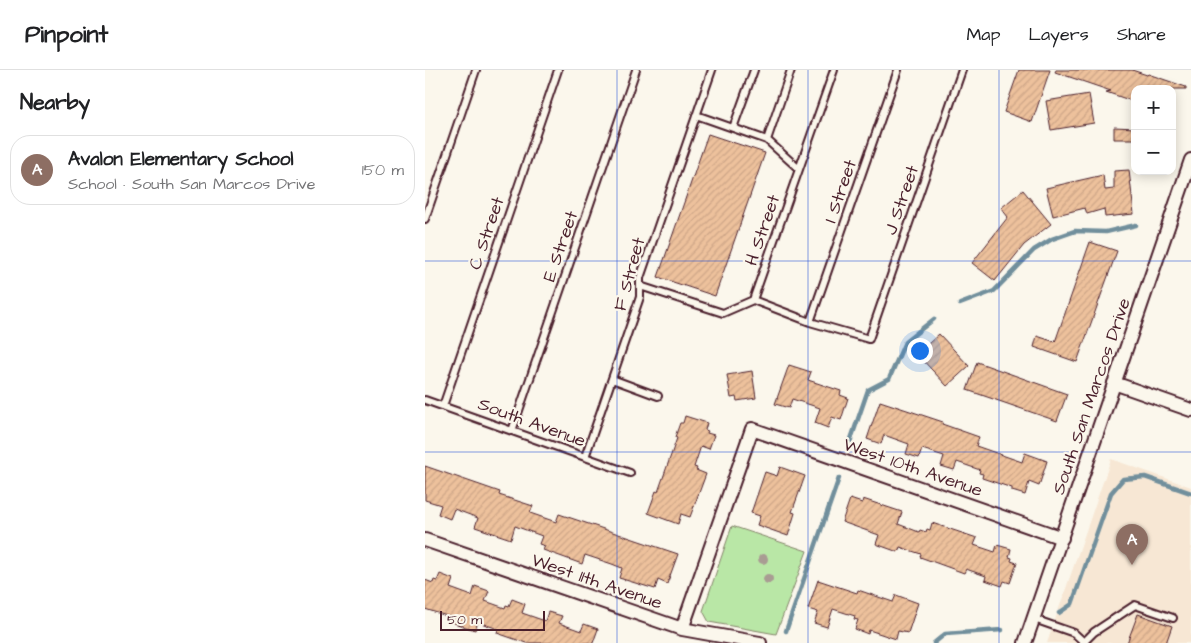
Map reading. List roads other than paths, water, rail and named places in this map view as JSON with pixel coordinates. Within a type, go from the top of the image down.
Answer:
[{"type":"street","name":"South San Marcos Drive","points":[[1025,643],[1191,160]]},
{"type":"street","points":[[1114,383],[1191,410]]},
{"type":"street","name":"West 10th Avenue","points":[[682,629],[752,429],[1062,538]]},
{"type":"street","name":"West 11th Avenue","points":[[425,540],[682,629],[760,643]]},
{"type":"lane","points":[[425,219],[476,70]]},
{"type":"lane","name":"C Street","points":[[443,406],[558,70]]},
{"type":"lane","name":"E Street","points":[[512,431],[636,70]]},
{"type":"lane","name":"F Street","points":[[585,457],[640,297],[640,278],[711,70]]},
{"type":"lane","points":[[733,128],[754,70]]},
{"type":"lane","points":[[767,140],[791,70]]},
{"type":"lane","name":"H Street","points":[[753,300],[834,70]]},
{"type":"lane","name":"I Street","points":[[810,322],[897,70]]},
{"type":"lane","name":"J Street","points":[[810,322],[869,340],[963,70]]},
{"type":"lane","points":[[697,115],[767,140],[799,169]]},
{"type":"lane","points":[[640,286],[723,313],[753,300],[810,322]]},
{"type":"lane","points":[[612,379],[659,396]]},
{"type":"lane","name":"South Avenue","points":[[425,400],[630,473]]},
{"type":"lane","points":[[1034,619],[1074,633],[1085,642],[1094,632],[1135,605],[1173,618]]},
{"type":"waterway","points":[[960,304],[994,291],[1034,250],[1052,239],[1075,231],[1106,232],[1136,225]]},
{"type":"waterway","points":[[849,445],[868,390],[889,379],[905,342],[934,319]]},
{"type":"waterway","points":[[1059,613],[1072,604],[1111,493],[1123,479],[1145,477],[1191,493]]},
{"type":"waterway","points":[[786,631],[839,478]]},
{"type":"waterway","points":[[934,643],[945,634],[1002,630]]},
{"type":"place","name":"Avalon Elementary School","points":[[1132,565]]}]
